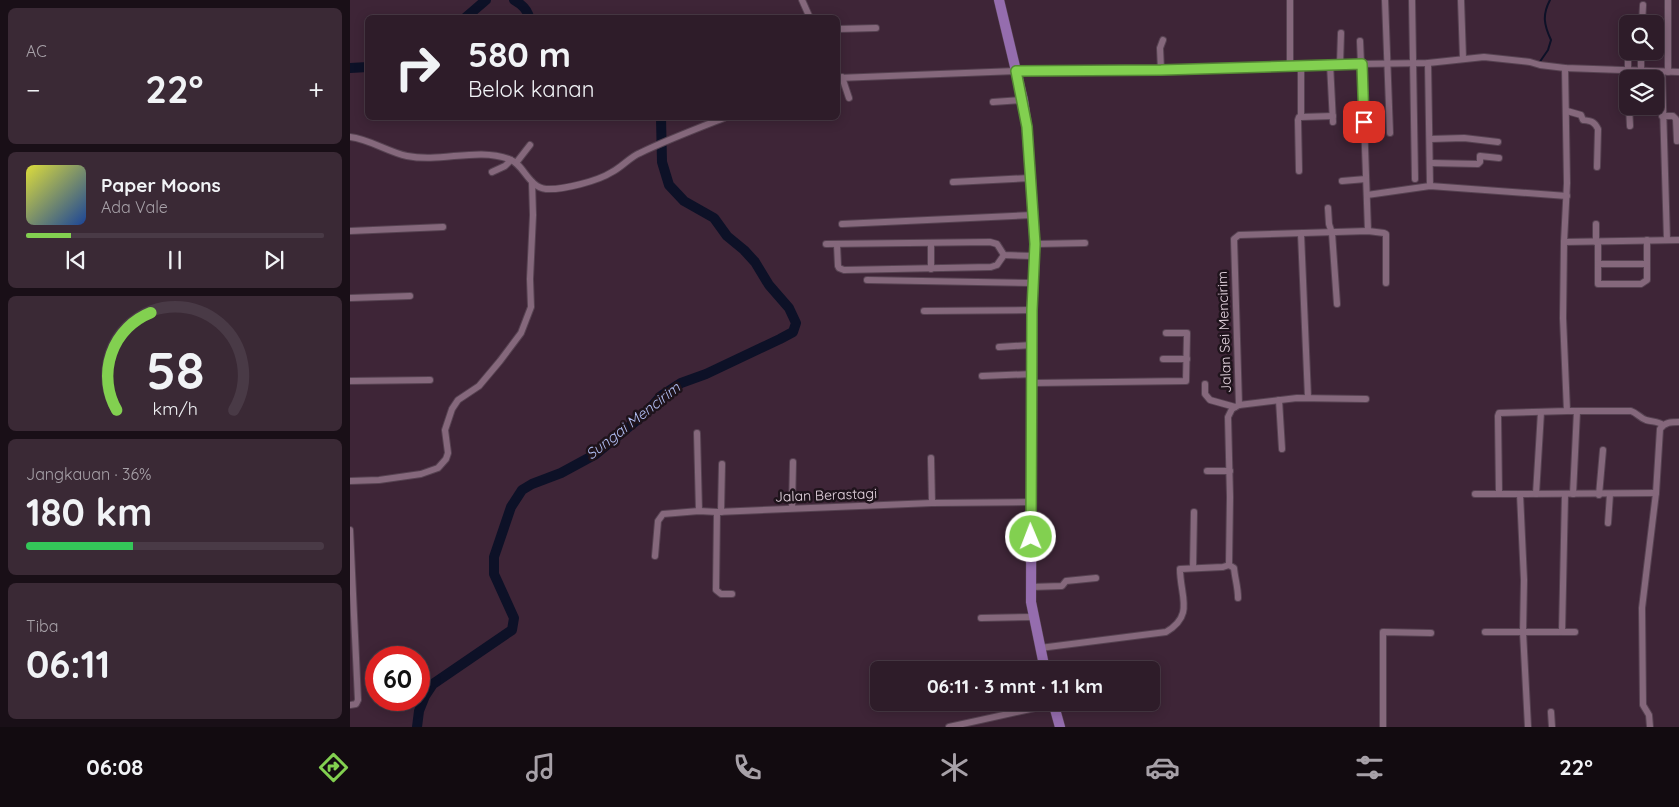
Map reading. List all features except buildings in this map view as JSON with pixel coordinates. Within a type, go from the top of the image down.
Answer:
[{"type":"main road","points":[[999,0],[1023,100],[1027,127],[1035,244],[1032,310],[1031,587],[1034,617],[1043,661]]},
{"type":"main road","points":[[1055,711],[1060,727]]},
{"type":"street","points":[[802,0],[809,15]]},
{"type":"street","points":[[1290,0],[1290,65]]},
{"type":"street","points":[[1385,0],[1390,133]]},
{"type":"street","points":[[1412,0],[1415,179]]},
{"type":"street","points":[[1461,0],[1463,58]]},
{"type":"street","points":[[1667,240],[1662,116],[1668,0]]},
{"type":"street","points":[[1642,15],[1643,5]]},
{"type":"street","points":[[840,29],[876,28]]},
{"type":"street","points":[[1340,64],[1341,33]]},
{"type":"street","points":[[1161,70],[1160,48],[1163,40]]},
{"type":"street","points":[[1360,41],[1368,232],[1384,232],[1386,234],[1386,283]]},
{"type":"street","points":[[849,98],[840,78],[1016,71],[1161,70],[1290,65],[1428,63],[1463,58],[1498,58],[1619,74]]},
{"type":"street","points":[[1428,63],[1430,186]]},
{"type":"street","points":[[1301,117],[1333,119],[1330,64]]},
{"type":"street","points":[[1299,171],[1298,120],[1301,117],[1301,65]]},
{"type":"street","points":[[1565,68],[1567,196],[1563,318],[1566,354],[1566,411]]},
{"type":"street","points":[[1665,72],[1679,72]]},
{"type":"street","points":[[993,102],[1023,100]]},
{"type":"street","points":[[1567,112],[1581,115],[1583,120],[1595,123],[1598,129],[1597,167]]},
{"type":"street","points":[[1629,115],[1630,126]]},
{"type":"street","points":[[1662,116],[1673,116],[1676,119],[1677,141]]},
{"type":"street","points":[[350,137],[407,156],[435,158],[490,154],[513,161],[532,182],[548,189],[590,182],[611,173],[638,153],[719,120]]},
{"type":"street","points":[[1430,139],[1464,138],[1498,142]]},
{"type":"street","points":[[492,172],[513,161],[530,145]]},
{"type":"street","points":[[1431,163],[1478,164],[1481,153],[1499,158]]},
{"type":"street","points":[[953,182],[1030,178]]},
{"type":"street","points":[[1342,181],[1366,180]]},
{"type":"street","points":[[350,481],[380,480],[421,474],[438,468],[446,460],[448,452],[445,430],[452,409],[458,400],[479,386],[500,361],[521,333],[530,307],[534,215],[532,182]]},
{"type":"street","points":[[1367,195],[1430,186],[1567,196]]},
{"type":"street","points":[[1328,208],[1328,218],[1332,233],[1336,304]]},
{"type":"street","points":[[842,224],[1033,215]]},
{"type":"street","points":[[1596,224],[1598,284],[1625,285],[1642,284],[1645,282],[1647,280],[1647,240]]},
{"type":"street","points":[[350,231],[443,227]]},
{"type":"street","name":"Jalan Sei Mencirim","points":[[1229,565],[1230,471],[1228,416],[1237,406],[1234,239],[1239,235],[1368,232]]},
{"type":"street","points":[[1301,234],[1308,397]]},
{"type":"street","points":[[1564,242],[1679,240]]},
{"type":"street","points":[[826,244],[990,242],[997,244],[1004,255]]},
{"type":"street","points":[[1035,244],[1085,243]]},
{"type":"street","points":[[931,244],[931,269]]},
{"type":"street","points":[[837,245],[838,266],[840,270],[991,267],[997,264],[1004,255]]},
{"type":"street","points":[[1004,255],[1034,256]]},
{"type":"street","points":[[1598,264],[1647,264]]},
{"type":"street","points":[[867,280],[1033,283]]},
{"type":"street","points":[[350,298],[410,296]]},
{"type":"street","points":[[924,311],[1032,310]]},
{"type":"street","points":[[982,376],[1186,381],[1187,332],[1166,333]]},
{"type":"street","points":[[999,347],[1032,345]]},
{"type":"street","points":[[1163,358],[1186,358]]},
{"type":"street","points":[[350,382],[430,380]]},
{"type":"street","points":[[1205,384],[1205,394],[1210,400],[1237,406],[1308,397],[1366,399]]},
{"type":"street","points":[[1279,400],[1282,450]]},
{"type":"street","points":[[1573,494],[1577,410]]},
{"type":"street","points":[[1499,494],[1499,413],[1577,410],[1631,411],[1636,412],[1644,419],[1663,425]]},
{"type":"street","points":[[1536,494],[1541,412]]},
{"type":"street","points":[[1650,727],[1649,715],[1644,705],[1642,608],[1656,493],[1659,434],[1663,425],[1669,422],[1679,422]]},
{"type":"street","points":[[697,433],[699,511]]},
{"type":"street","points":[[1599,495],[1603,450]]},
{"type":"street","points":[[931,458],[932,503]]},
{"type":"street","points":[[792,508],[793,462]]},
{"type":"street","points":[[722,464],[716,590],[721,594],[732,594]]},
{"type":"street","points":[[1207,471],[1230,471]]},
{"type":"street","points":[[1475,494],[1599,495],[1656,493]]},
{"type":"street","points":[[1520,494],[1524,580],[1523,632],[1528,727]]},
{"type":"street","points":[[1562,632],[1565,494]]},
{"type":"street","points":[[1608,523],[1610,494]]},
{"type":"street","name":"Jalan Berastagi","points":[[655,556],[658,521],[664,514],[699,511],[719,512],[932,503],[1031,502]]},
{"type":"street","points":[[1193,568],[1194,512]]},
{"type":"street","points":[[350,530],[358,700],[356,704],[350,705]]},
{"type":"street","points":[[1040,648],[1156,634],[1166,632],[1177,626],[1183,613],[1183,590],[1180,581],[1180,569],[1223,567],[1229,565],[1234,568],[1238,598]]},
{"type":"street","points":[[1031,587],[1062,586],[1066,581],[1096,578]]},
{"type":"street","points":[[981,618],[1034,617]]},
{"type":"street","points":[[1383,727],[1383,632],[1431,633]]},
{"type":"street","points":[[1485,632],[1575,632]]},
{"type":"street","points":[[949,727],[971,724],[1022,711]]},
{"type":"street","points":[[1551,712],[1552,727]]},
{"type":"waterway","name":"Sungai Mencirim","points":[[468,15],[486,0]]},
{"type":"waterway","name":"Sungai Mencirim","points":[[514,0],[526,9],[528,15]]},
{"type":"waterway","points":[[1539,63],[1548,50],[1551,40],[1545,20],[1550,0]]},
{"type":"waterway","name":"Sungai Mencirim","points":[[350,68],[365,67]]},
{"type":"waterway","name":"Sungai Mencirim","points":[[417,727],[419,711],[425,696],[433,684],[512,630],[514,618],[494,574],[494,557],[511,507],[522,490],[532,484],[561,473],[596,454],[647,412],[661,396],[681,383],[706,374],[793,332],[796,323],[789,308],[769,285],[755,262],[727,236],[714,218],[684,201],[669,185],[662,162],[661,120]]},
{"type":"route","points":[[1031,537],[1032,310],[1035,244],[1027,127],[1016,71],[1161,70],[1362,64],[1364,122]]}]
